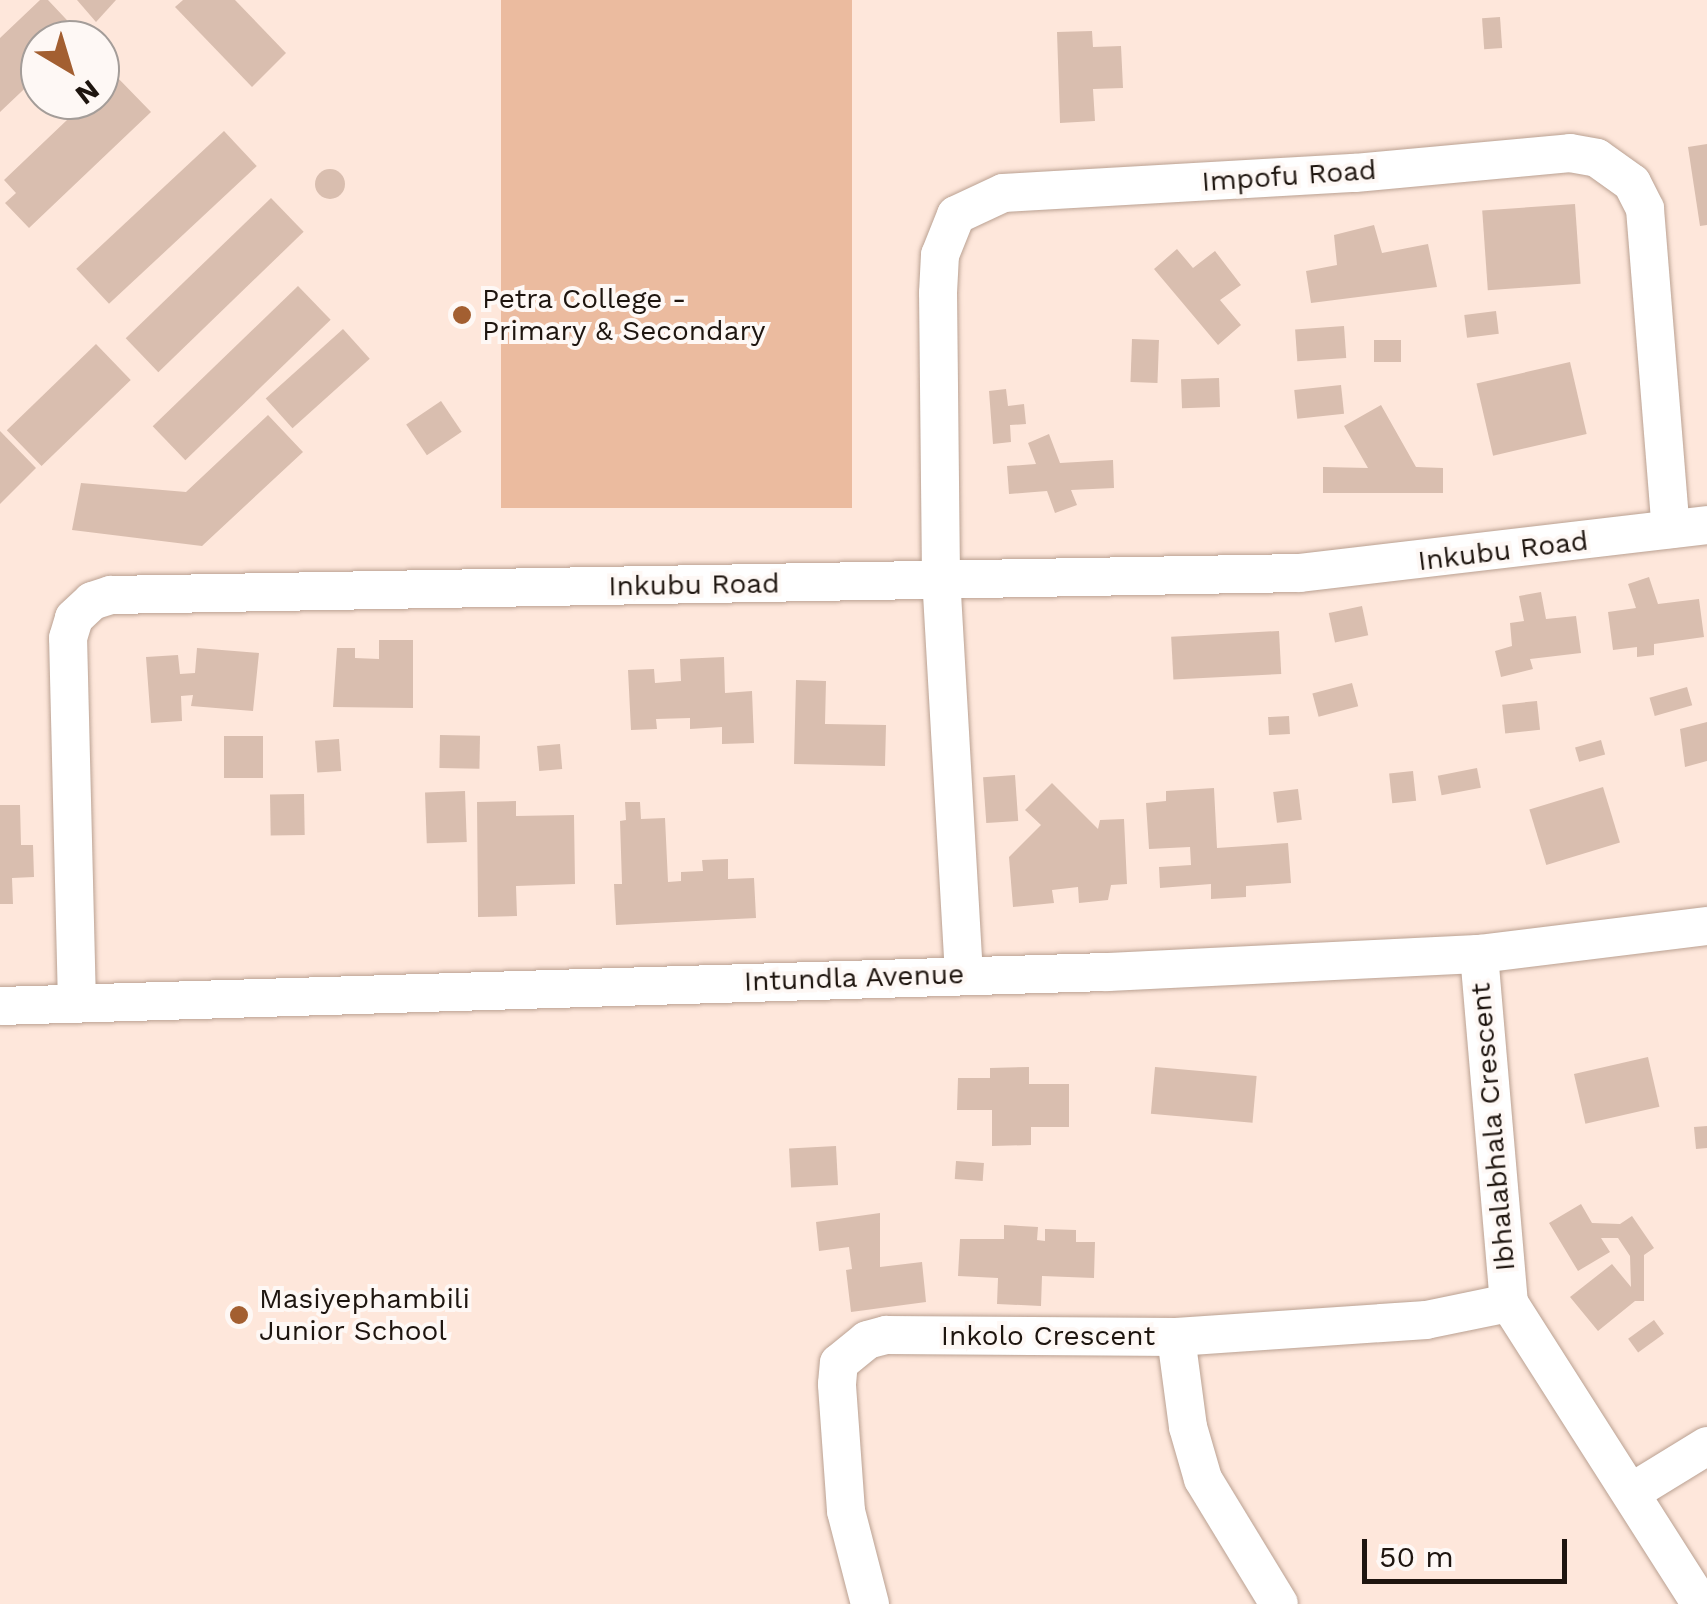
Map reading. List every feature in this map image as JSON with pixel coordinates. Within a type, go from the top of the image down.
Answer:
[{"type":"street","name":"Impofu Road","points":[[942,577],[938,293],[940,255],[956,215],[1003,194],[1355,173],[1570,153],[1597,158],[1617,168],[1632,183],[1645,209],[1689,527]]},
{"type":"street","name":"Inkubu Road","points":[[77,1004],[68,638],[74,618],[92,601],[111,594],[1300,573],[1689,527]]},
{"type":"street","points":[[942,577],[964,975]]},
{"type":"street","name":"Intundla Avenue","points":[[0,1006],[1478,954],[1707,926]]},
{"type":"street","name":"Ibhalabhala Crescent","points":[[1478,954],[1508,1303],[1701,1604]]},
{"type":"street","name":"Inkolo Crescent","points":[[870,1604],[862,1586],[846,1511],[837,1384],[840,1362],[851,1349],[886,1335],[1176,1337],[1426,1320],[1508,1303]]},
{"type":"street","points":[[1176,1337],[1188,1426],[1203,1480],[1279,1604]]},
{"type":"street","points":[[1632,1492],[1707,1446]]},
{"type":"shaded area","points":[[501,0],[852,0],[852,508],[501,508]]},
{"type":"building","points":[[40,0],[48,0],[67,20],[20,20],[20,93],[0,112],[0,38]]},
{"type":"building","points":[[77,0],[116,0],[98,20]]},
{"type":"building","points":[[183,0],[235,0],[286,53],[252,87],[175,7]]},
{"type":"building","points":[[1500,17],[1502,48],[1484,49],[1482,18]]},
{"type":"building","points":[[1092,31],[1093,47],[1121,46],[1123,88],[1093,89],[1095,121],[1060,123],[1057,32]]},
{"type":"building","points":[[120,80],[151,112],[29,228],[5,203],[16,193],[4,180],[67,120],[120,120]]},
{"type":"building","points":[[224,131],[257,166],[109,304],[76,269]]},
{"type":"building","points":[[1707,144],[1707,225],[1700,226],[1688,147]]},
{"type":"building","points":[[330,169],[341,173],[345,184],[341,195],[330,199],[319,195],[315,184],[319,173]]},
{"type":"building","points":[[271,198],[304,232],[158,372],[126,338]]},
{"type":"building","points":[[1575,204],[1581,284],[1488,290],[1482,210]]},
{"type":"building","points":[[1374,225],[1382,253],[1428,244],[1437,287],[1311,303],[1306,271],[1337,265],[1334,235]]},
{"type":"building","points":[[1177,249],[1193,268],[1215,251],[1241,285],[1220,300],[1241,325],[1218,345],[1154,269]]},
{"type":"building","points":[[298,286],[331,320],[185,460],[153,426]]},
{"type":"building","points":[[1496,311],[1499,334],[1467,338],[1464,315]]},
{"type":"building","points":[[1344,326],[1346,358],[1297,361],[1295,329]]},
{"type":"building","points":[[343,329],[370,359],[292,428],[266,399]]},
{"type":"building","points":[[1132,339],[1159,340],[1157,383],[1130,382]]},
{"type":"building","points":[[1374,340],[1401,340],[1401,362],[1374,362]]},
{"type":"building","points":[[96,344],[131,380],[42,466],[7,430]]},
{"type":"building","points":[[1570,362],[1587,434],[1493,456],[1476,384]]},
{"type":"building","points":[[1219,378],[1220,407],[1182,408],[1181,379]]},
{"type":"building","points":[[1341,385],[1344,414],[1297,419],[1294,390]]},
{"type":"building","points":[[1006,389],[1008,406],[1024,404],[1026,424],[1010,425],[1011,442],[993,444],[989,391]]},
{"type":"building","points":[[441,401],[462,432],[427,455],[406,424]]},
{"type":"building","points":[[1381,405],[1416,467],[1443,468],[1443,493],[1323,493],[1323,467],[1368,468],[1344,426]]},
{"type":"building","points":[[268,415],[303,452],[202,546],[72,530],[81,483],[186,492]]},
{"type":"building","points":[[0,431],[36,468],[0,504]]},
{"type":"building","points":[[1049,434],[1060,463],[1113,460],[1114,488],[1071,490],[1077,505],[1055,513],[1047,491],[1009,494],[1007,466],[1036,464],[1028,443]]},
{"type":"building","points":[[1649,577],[1658,604],[1699,599],[1704,637],[1654,644],[1654,655],[1637,657],[1637,647],[1613,650],[1608,612],[1636,608],[1628,584]]},
{"type":"building","points":[[1541,592],[1546,619],[1576,616],[1581,653],[1530,659],[1533,669],[1501,677],[1495,651],[1512,646],[1510,623],[1524,621],[1519,596]]},
{"type":"building","points":[[1362,606],[1368,635],[1335,642],[1329,613]]},
{"type":"building","points":[[1279,631],[1281,674],[1173,680],[1171,637]]},
{"type":"building","points":[[379,640],[413,640],[413,708],[333,707],[337,648],[355,648],[355,658],[379,659]]},
{"type":"building","points":[[197,648],[259,653],[253,711],[191,706],[193,695],[181,696],[182,721],[151,723],[146,657],[178,655],[180,674],[195,673]]},
{"type":"building","points":[[724,657],[725,693],[752,691],[754,743],[722,744],[722,727],[690,729],[690,718],[656,719],[657,729],[631,730],[628,670],[654,669],[655,683],[681,681],[680,659]]},
{"type":"building","points":[[796,680],[826,681],[825,724],[886,725],[885,766],[794,764]]},
{"type":"building","points":[[1352,683],[1358,706],[1319,717],[1312,694]]},
{"type":"building","points":[[1687,687],[1692,705],[1655,716],[1650,698]]},
{"type":"building","points":[[1537,701],[1540,730],[1505,733],[1502,705]]},
{"type":"building","points":[[1289,716],[1290,734],[1269,735],[1268,717]]},
{"type":"building","points":[[1707,722],[1707,761],[1685,767],[1680,729]]},
{"type":"building","points":[[440,735],[480,736],[479,769],[439,768]]},
{"type":"building","points":[[224,736],[263,736],[263,778],[224,778]]},
{"type":"building","points":[[339,739],[341,771],[317,773],[315,741]]},
{"type":"building","points":[[1601,740],[1605,754],[1579,762],[1575,747]]},
{"type":"building","points":[[560,744],[562,769],[539,771],[537,746]]},
{"type":"building","points":[[1477,768],[1481,788],[1442,795],[1438,776]]},
{"type":"building","points":[[1413,771],[1416,801],[1392,803],[1389,774]]},
{"type":"building","points":[[1015,775],[1018,821],[986,823],[983,777]]},
{"type":"building","points":[[1052,783],[1098,829],[1100,820],[1124,819],[1127,884],[1111,885],[1108,900],[1079,903],[1078,887],[1052,890],[1054,903],[1013,907],[1009,857],[1041,825],[1025,810]]},
{"type":"building","points":[[1603,787],[1620,842],[1546,865],[1529,810]]},
{"type":"building","points":[[1214,788],[1217,848],[1288,843],[1291,883],[1246,886],[1246,897],[1211,899],[1211,884],[1160,888],[1159,867],[1191,865],[1190,847],[1149,849],[1146,803],[1166,801],[1166,791]]},
{"type":"building","points":[[1298,789],[1302,820],[1277,823],[1273,792]]},
{"type":"building","points":[[465,791],[467,842],[427,843],[425,792]]},
{"type":"building","points":[[304,794],[305,835],[271,836],[270,795]]},
{"type":"building","points":[[516,801],[516,816],[574,815],[575,884],[516,886],[517,916],[478,917],[477,802]]},
{"type":"building","points":[[625,802],[640,802],[641,819],[665,818],[668,882],[681,881],[681,872],[703,871],[702,860],[728,859],[728,879],[754,878],[756,918],[616,925],[614,884],[622,884],[620,821],[626,820]]},
{"type":"building","points":[[0,805],[20,805],[21,845],[33,845],[34,877],[12,878],[13,904],[0,904]]},
{"type":"building","points":[[1648,1057],[1659,1107],[1585,1124],[1574,1074]]},
{"type":"building","points":[[1029,1067],[1029,1084],[1069,1084],[1069,1127],[1031,1127],[1031,1145],[992,1146],[992,1110],[957,1110],[958,1078],[990,1078],[990,1068]]},
{"type":"building","points":[[1155,1067],[1257,1076],[1253,1123],[1151,1114]]},
{"type":"building","points":[[1707,1126],[1707,1148],[1696,1149],[1694,1127]]},
{"type":"building","points":[[836,1146],[838,1185],[791,1187],[789,1148]]},
{"type":"building","points":[[956,1161],[984,1163],[983,1181],[955,1179]]},
{"type":"building","points":[[1581,1204],[1592,1223],[1620,1224],[1632,1216],[1654,1248],[1644,1255],[1644,1301],[1635,1301],[1598,1331],[1570,1297],[1612,1264],[1631,1287],[1630,1256],[1618,1238],[1601,1238],[1610,1252],[1578,1271],[1549,1223]]},
{"type":"building","points":[[880,1213],[880,1267],[922,1262],[926,1302],[851,1312],[846,1270],[852,1269],[849,1247],[819,1251],[816,1222]]},
{"type":"building","points":[[1004,1225],[1038,1227],[1037,1240],[1045,1241],[1045,1229],[1076,1230],[1076,1242],[1095,1242],[1094,1278],[1042,1276],[1041,1306],[997,1304],[998,1278],[958,1276],[960,1239],[1004,1239]]},
{"type":"building","points":[[1654,1320],[1664,1334],[1638,1353],[1628,1339]]},
{"type":"place","name":"Petra College - Primary & Secondary","points":[[462,315]]},
{"type":"place","name":"Masiyephambili Junior School","points":[[239,1315]]}]
